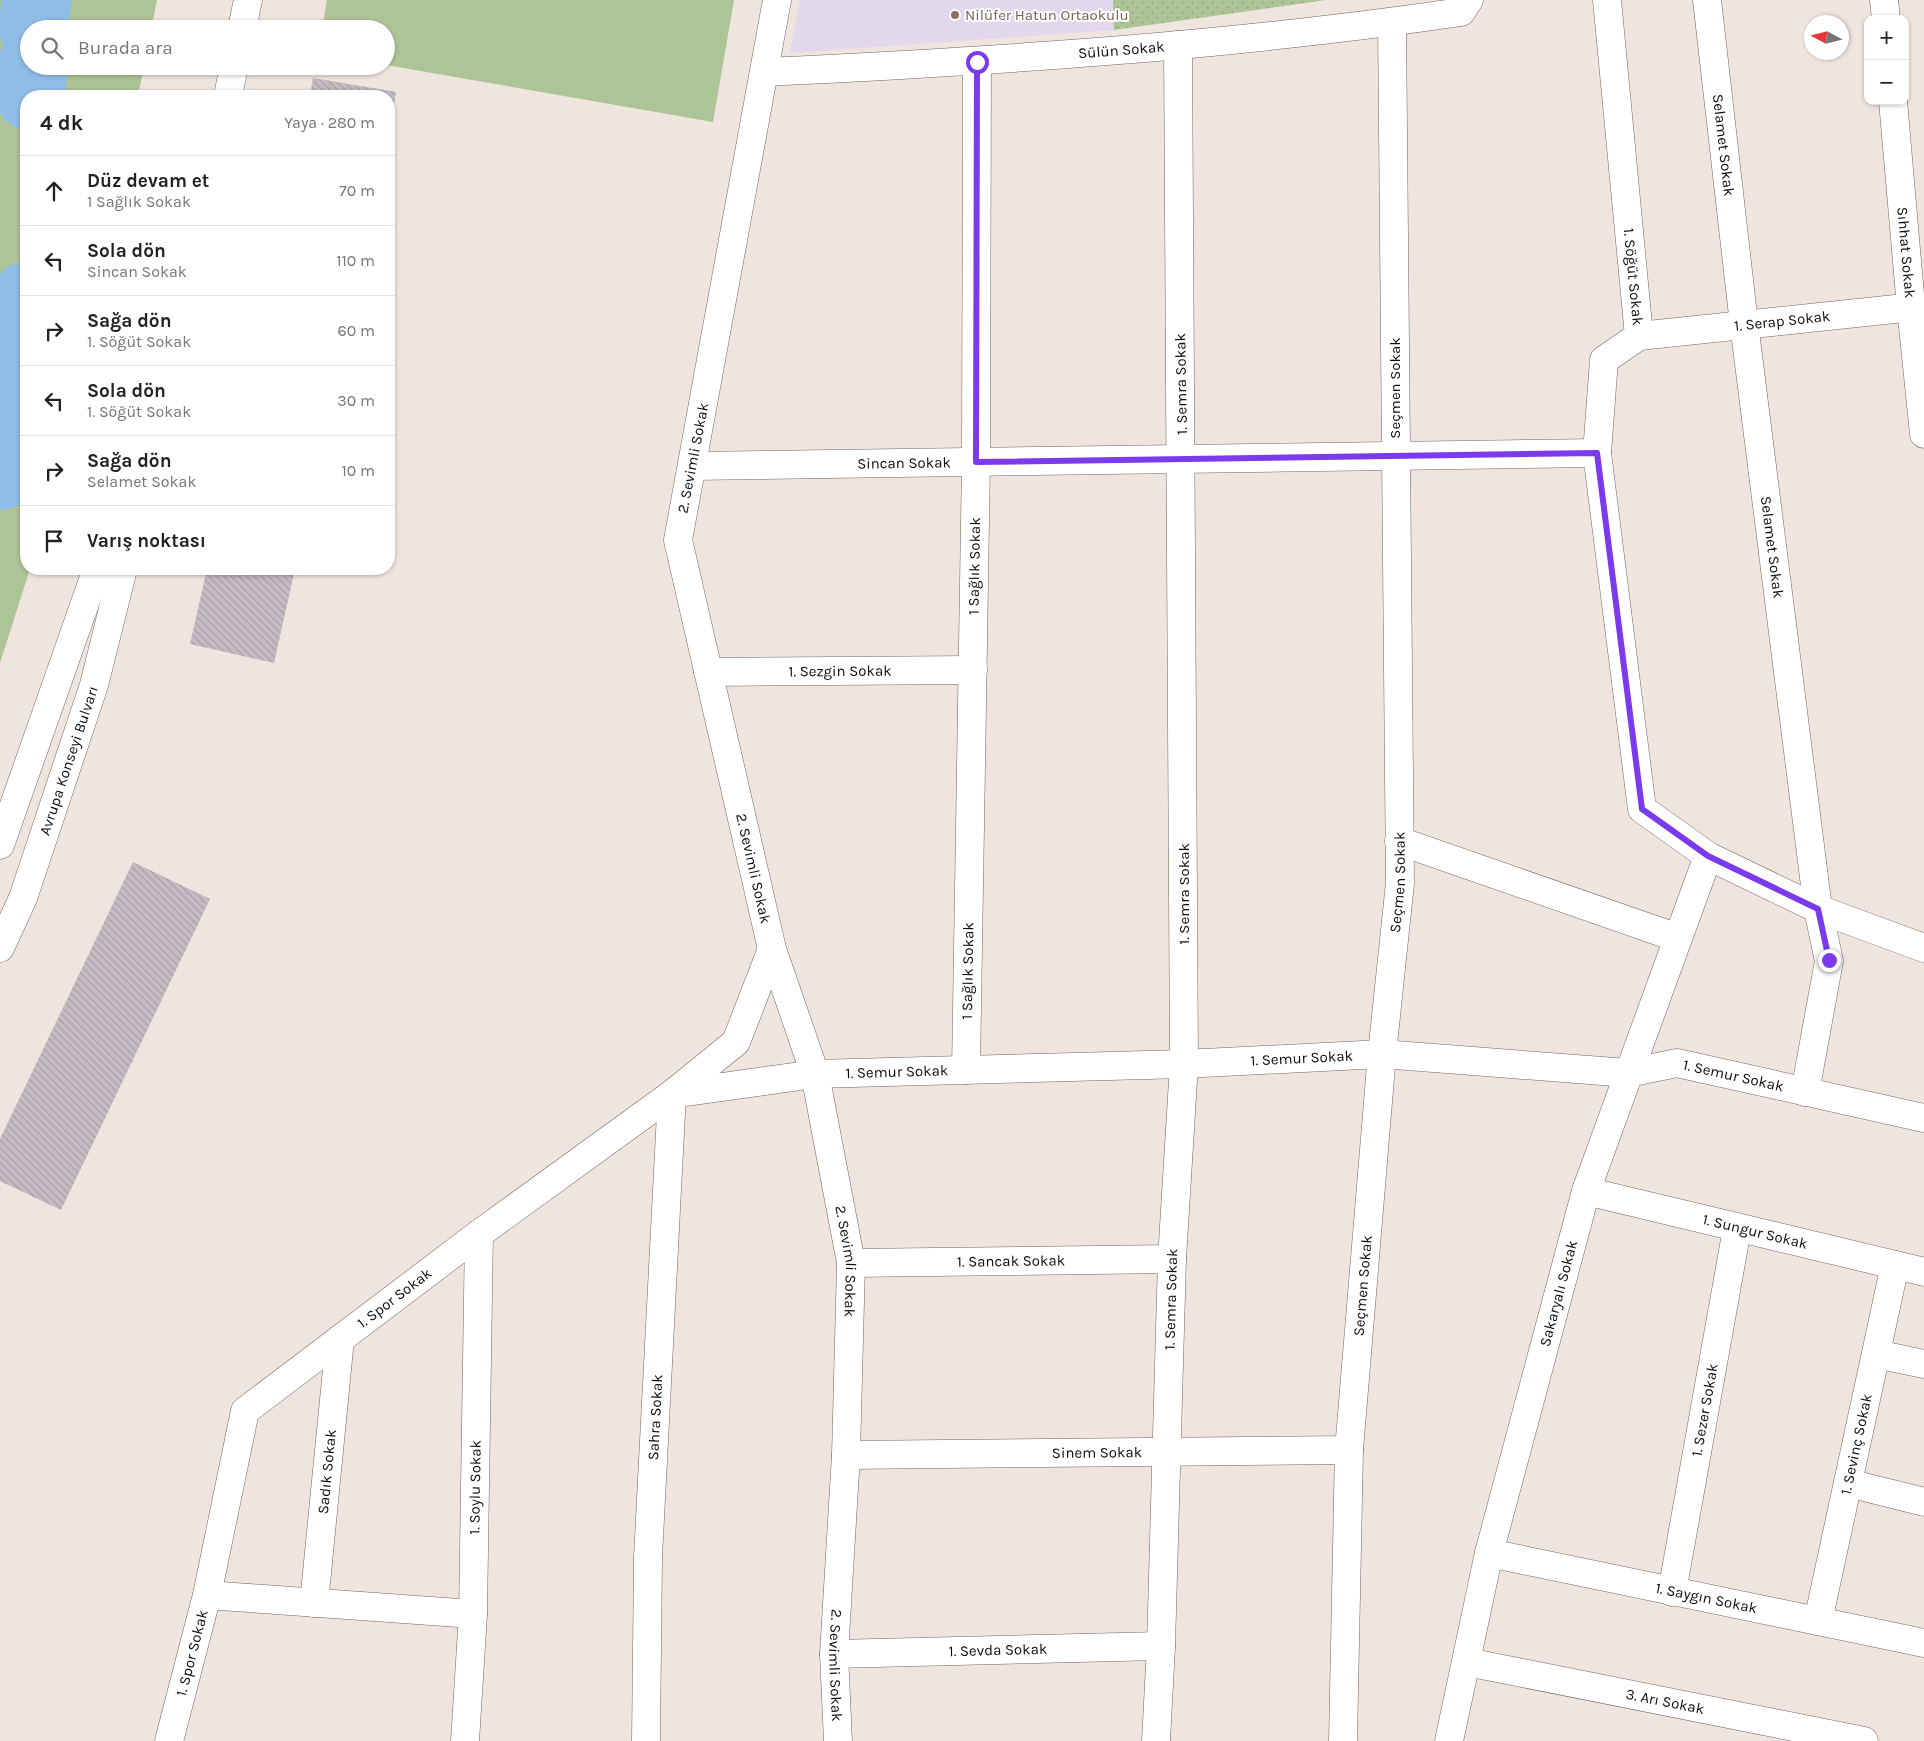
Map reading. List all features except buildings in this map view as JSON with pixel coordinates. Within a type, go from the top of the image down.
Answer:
[{"type":"street","points":[[244,20],[248,0]]},
{"type":"street","name":"2. Sevimli Sokak","points":[[777,0],[678,540],[772,949],[815,1074],[851,1263],[846,1455],[834,1654],[838,1741]]},
{"type":"street","name":"Sülün Sokak","points":[[764,72],[977,62],[1178,46],[1392,22],[1461,12],[1470,0]]},
{"type":"street","name":"1. Söğüt Sokak","points":[[1607,0],[1639,336],[1604,360],[1597,453],[1642,809],[1708,856],[1818,909]]},
{"type":"street","name":"Selamet Sokak","points":[[1708,0],[1744,324],[1818,909],[1829,960],[1805,1092]]},
{"type":"street","points":[[1884,0],[1886,15]]},
{"type":"street","name":"Seçmen Sokak","points":[[1343,1741],[1349,1450],[1382,1054],[1400,883],[1392,22]]},
{"type":"street","name":"1. Semra Sokak","points":[[1156,1741],[1161,1646],[1172,1259],[1184,1064],[1182,459],[1178,46]]},
{"type":"street","name":"1 Sağlık Sokak","points":[[966,1070],[976,462],[977,62]]},
{"type":"street","points":[[229,90],[232,75]]},
{"type":"street","name":"Sıhhat Sokak","points":[[1893,105],[1917,307],[1924,434]]},
{"type":"street","name":"1. Serap Sokak","points":[[1639,336],[1917,307]]},
{"type":"street","name":"Sincan Sokak","points":[[692,466],[1597,453]]},
{"type":"street","points":[[0,845],[95,575]]},
{"type":"street","name":"Avrupa Konseyi Bulvarı","points":[[0,948],[23,898],[94,685],[122,575]]},
{"type":"street","name":"1. Sezgin Sokak","points":[[708,672],[973,670]]},
{"type":"street","points":[[1399,841],[1678,938]]},
{"type":"street","name":"Sakaryalı Sokak","points":[[1449,1741],[1489,1552],[1586,1191],[1708,856]]},
{"type":"street","points":[[1818,909],[1924,948]]},
{"type":"street","name":"1. Spor Sokak","points":[[169,1741],[207,1595],[244,1411],[479,1234],[672,1094],[736,1042],[772,949]]},
{"type":"street","name":"1. Semur Sokak","points":[[672,1094],[815,1074],[1184,1064],[1382,1054],[1628,1073],[1677,1063],[1924,1118]]},
{"type":"street","name":"Sahra Sokak","points":[[646,1741],[648,1556],[672,1094]]},
{"type":"street","name":"1. Sungur Sokak","points":[[1586,1191],[1737,1229],[1924,1272]]},
{"type":"street","name":"1. Sezer Sokak","points":[[1672,1592],[1737,1229]]},
{"type":"street","name":"1. Soylu Sokak","points":[[465,1741],[473,1614],[479,1234]]},
{"type":"street","name":"1. Sancak Sokak","points":[[851,1263],[1172,1259]]},
{"type":"street","name":"1. Sevinç Sokak","points":[[1818,1622],[1895,1265]]},
{"type":"street","name":"Sadık Sokak","points":[[314,1603],[340,1339]]},
{"type":"street","points":[[1876,1354],[1924,1364]]},
{"type":"street","name":"Sinem Sokak","points":[[846,1455],[1349,1450]]},
{"type":"street","points":[[1848,1483],[1924,1502]]},
{"type":"street","name":"1. Saygın Sokak","points":[[1489,1552],[1672,1592],[1924,1643]]},
{"type":"street","points":[[207,1595],[473,1614]]},
{"type":"street","name":"1. Sevda Sokak","points":[[834,1654],[1161,1646]]},
{"type":"street","name":"3. Arı Sokak","points":[[1467,1662],[1864,1741]]},
{"type":"shaded area","name":"Nilüfer Hatun Ortaokulu","points":[[800,0],[1113,0],[1114,30],[790,53]]},
{"type":"green space","points":[[0,0],[157,0],[153,20],[20,20],[20,75],[142,75],[139,90],[20,90],[20,575],[28,575],[0,663]]},
{"type":"green space","points":[[327,0],[734,0],[713,122],[395,67],[395,20],[324,20]]},
{"type":"green space","points":[[1113,0],[1326,0],[1114,30]]},
{"type":"waterway","points":[[35,20],[36,0]]},
{"type":"waterway","points":[[31,90],[32,75]]},
{"type":"waterway","points":[[0,475],[20,354]]},
{"type":"place","name":"Nilüfer Hatun Ortaokulu","points":[[955,15]]},
{"type":"route","points":[[977,62],[976,462],[1597,453],[1642,809],[1708,856],[1818,909],[1829,960]]}]
